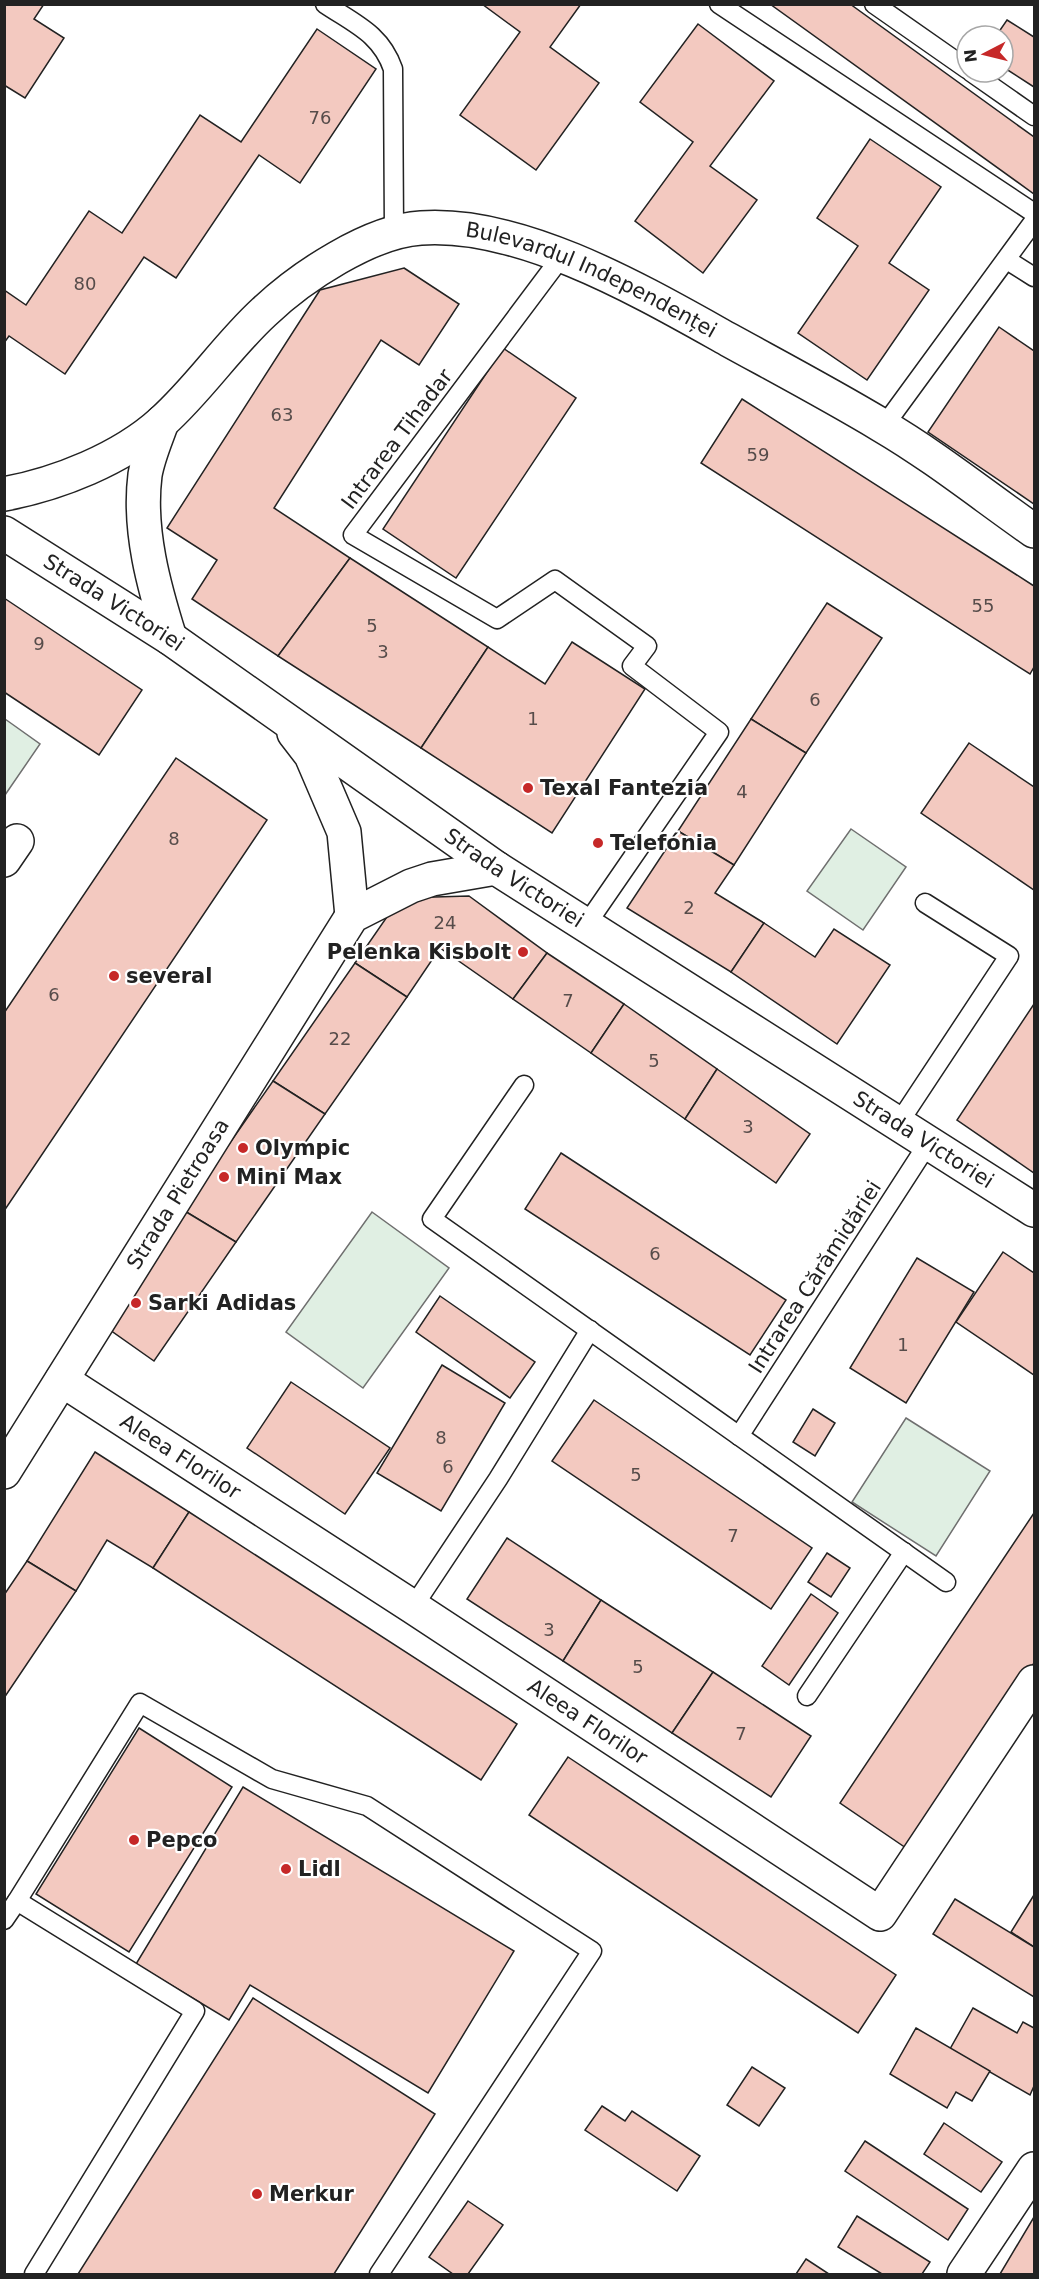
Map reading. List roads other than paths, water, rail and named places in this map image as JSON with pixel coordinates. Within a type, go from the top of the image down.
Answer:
[{"type":"street","name":"Bulevardul Independenței","points":[[4,494],[44,483],[110,456],[138,441],[162,422],[264,311],[307,278],[353,251],[394,231],[439,228],[476,231],[562,256],[658,300],[884,426],[1035,531]]},
{"type":"street","name":"Bulevardul Independenței","points":[[162,422],[145,474],[144,502],[145,529],[156,590],[170,638]]},
{"type":"street","name":"Strada Victoriei","points":[[4,533],[170,638],[496,868],[1035,1210]]},
{"type":"street","points":[[283,719],[311,755],[344,832],[352,916],[411,886],[432,879],[496,868]]},
{"type":"street","name":"Strada Pietroasa","points":[[4,1472],[352,916]]},
{"type":"street","name":"Aleea Florilor","points":[[62,1380],[880,1914],[1035,1682]]},
{"type":"street","points":[[964,2274],[1035,2169]]},
{"type":"lane","points":[[325,4],[377,38],[387,52],[393,69],[394,231]]},
{"type":"lane","points":[[719,4],[1035,213]]},
{"type":"lane","points":[[874,4],[955,61]]},
{"type":"lane","points":[[988,84],[1035,116]]},
{"type":"lane","points":[[884,426],[1035,221]]},
{"type":"lane","name":"Intrarea Tihadar","points":[[562,256],[353,535],[497,619],[555,580],[646,646],[632,666],[719,732],[585,925]]},
{"type":"lane","points":[[1007,260],[1035,277]]},
{"type":"lane","points":[[898,1124],[1009,956],[926,903]]},
{"type":"lane","points":[[524,1085],[432,1219],[946,1582]]},
{"type":"lane","name":"Intrarea Cărămidăriei","points":[[739,1436],[929,1142]]},
{"type":"lane","points":[[413,1607],[498,1479],[590,1330]]},
{"type":"lane","points":[[807,1696],[904,1552]]},
{"type":"lane","points":[[4,1920],[140,1703],[272,1779],[367,1806],[592,1951],[379,2274]]},
{"type":"lane","points":[[17,1900],[195,2011],[34,2274]]},
{"type":"place","name":"Texal Fantezia","points":[[528,788]]},
{"type":"place","name":"Telefónia","points":[[598,843]]},
{"type":"place","name":"Pelenka Kisbolt","points":[[523,952]]},
{"type":"place","name":"several","points":[[114,976]]},
{"type":"place","name":"Olympic","points":[[243,1148]]},
{"type":"place","name":"Mini Max","points":[[224,1177]]},
{"type":"place","name":"Sarki Adidas","points":[[136,1303]]},
{"type":"place","name":"Pepco","points":[[134,1840]]},
{"type":"place","name":"Lidl","points":[[286,1869]]},
{"type":"place","name":"Merkur","points":[[257,2194]]}]
